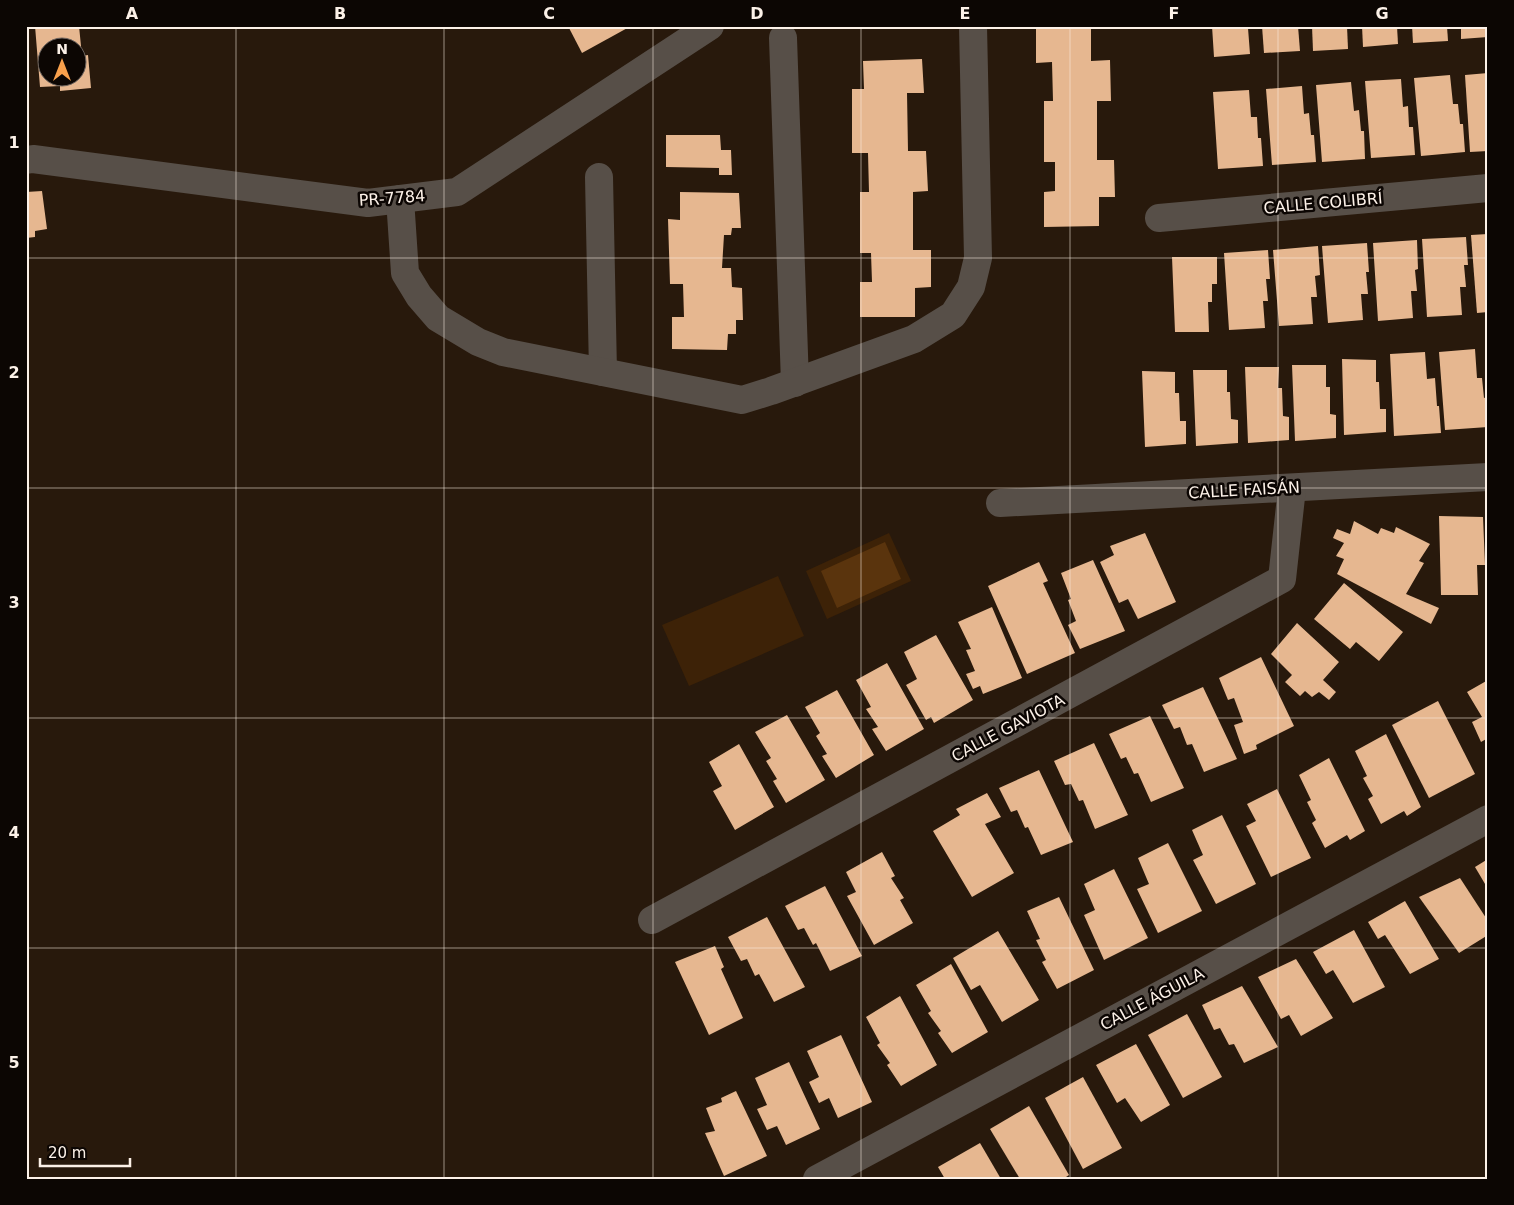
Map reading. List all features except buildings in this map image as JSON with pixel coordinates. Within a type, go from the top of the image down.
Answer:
[{"type":"street","name":"PR-7784","points":[[26,160],[33,159],[368,203],[457,192],[710,26]]},
{"type":"street","points":[[400,199],[405,273],[419,296],[438,318],[478,342],[503,352],[742,400],[914,339],[953,315],[971,287],[978,258],[973,26]]},
{"type":"street","points":[[783,38],[794,382]]},
{"type":"street","points":[[599,177],[603,372]]},
{"type":"street","name":"CALLE COLIBRÍ","points":[[1159,218],[1488,188]]},
{"type":"street","name":"CALLE FAISÁN","points":[[1000,503],[1488,478]]},
{"type":"street","name":"CALLE GAVIOTA","points":[[652,920],[1282,579],[1292,488]]},
{"type":"street","name":"CALLE ÁGUILA","points":[[817,1179],[1488,819]]},
{"type":"shaded area","points":[[889,533],[911,581],[827,619],[806,571]]},
{"type":"shaded area","points":[[885,542],[901,579],[837,608],[821,571]]},
{"type":"shaded area","points":[[778,576],[804,636],[689,686],[662,625]]}]
